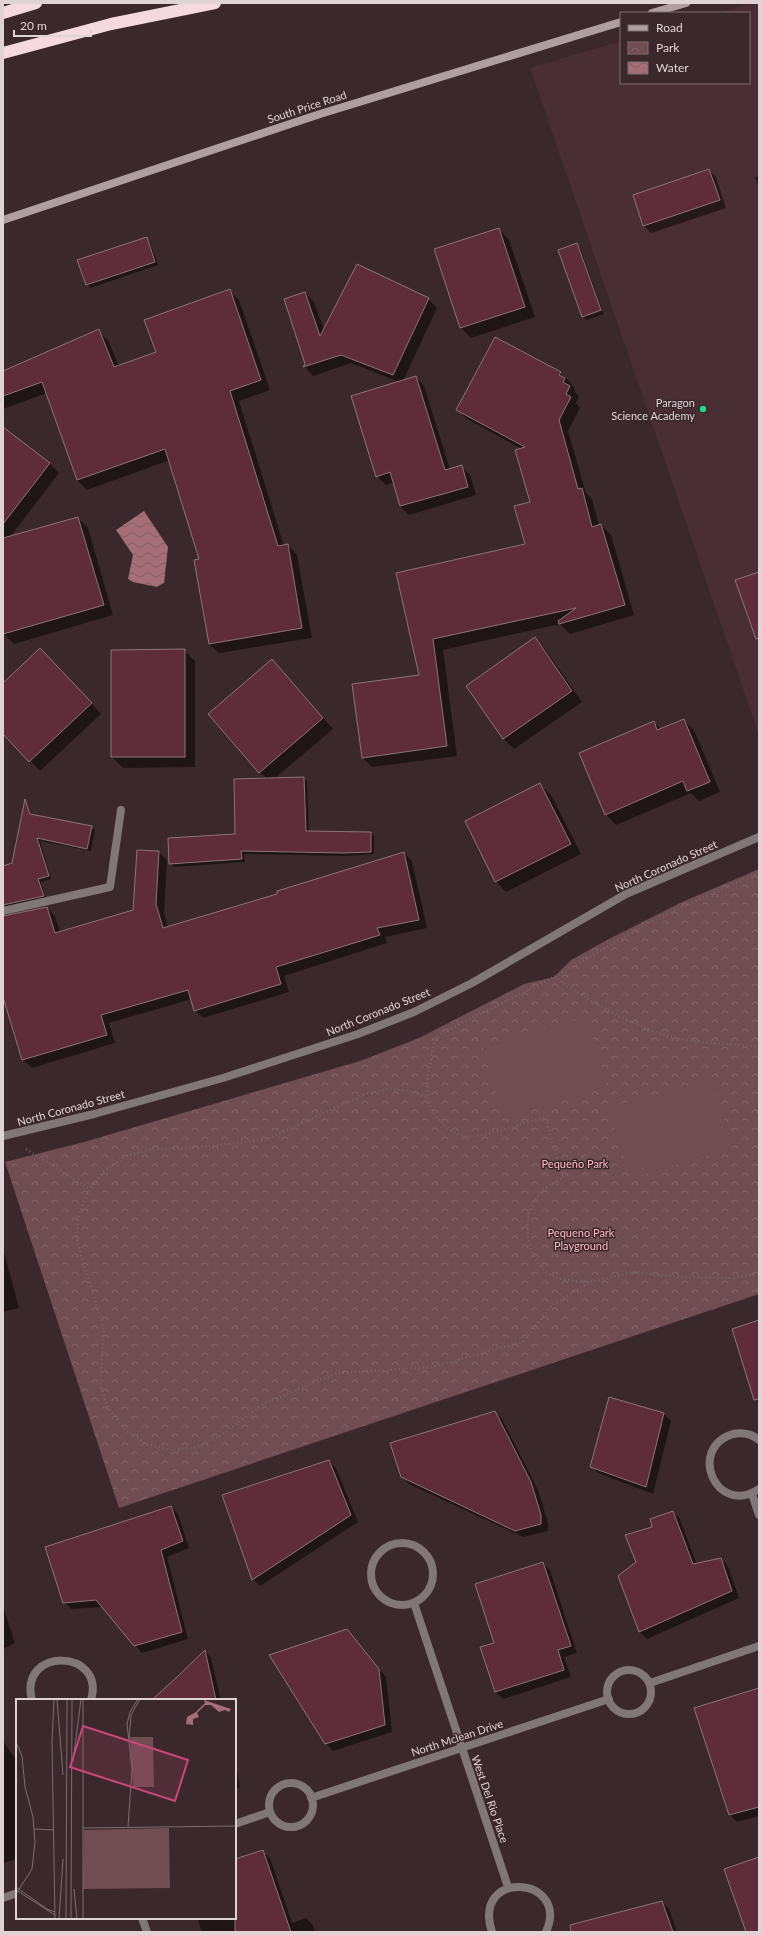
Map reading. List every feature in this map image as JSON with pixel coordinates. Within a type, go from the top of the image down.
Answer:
[{"type":"highway","points":[[3,13],[36,3]]},
{"type":"highway","points":[[3,54],[111,24],[215,3]]},
{"type":"main road","points":[[655,12],[686,3]]},
{"type":"main road","name":"South Price Road","points":[[3,220],[320,114],[620,22]]},
{"type":"street","points":[[3,911],[110,887],[121,810]]},
{"type":"street","name":"North Coronado Street","points":[[4,1136],[94,1114],[223,1078],[358,1034],[414,1012],[472,983],[626,894],[759,837]]},
{"type":"street","points":[[759,1440],[747,1434],[737,1433],[728,1436],[718,1442],[712,1451],[709,1461],[710,1472],[714,1482],[721,1489],[731,1494],[741,1496],[755,1492],[759,1515]]},
{"type":"street","points":[[401,1542],[412,1544],[421,1549],[429,1557],[433,1578],[430,1589],[423,1597],[414,1603],[405,1605],[394,1604],[378,1594],[373,1586],[371,1576],[372,1566],[376,1557],[382,1550],[390,1545],[401,1542]]},
{"type":"street","name":"West Del Rio Place","points":[[414,1603],[508,1887]]},
{"type":"street","points":[[650,1683],[759,1646]]},
{"type":"street","points":[[32,1699],[31,1684],[35,1675],[41,1667],[49,1662],[60,1659],[71,1661],[88,1673],[92,1683],[91,1699]]},
{"type":"street","points":[[632,1670],[639,1672],[650,1683],[651,1697],[644,1709],[638,1712],[624,1713],[617,1710],[609,1699],[609,1685],[618,1673],[632,1670]]},
{"type":"street","name":"North Mclean Drive","points":[[311,1798],[609,1699]]},
{"type":"street","points":[[294,1783],[302,1786],[308,1791],[311,1798],[312,1811],[309,1817],[298,1826],[285,1826],[273,1818],[270,1812],[270,1797],[280,1786],[294,1783]]},
{"type":"street","points":[[236,1824],[270,1812]]},
{"type":"street","points":[[492,1932],[488,1912],[490,1906],[499,1893],[508,1887],[518,1886],[528,1887],[537,1891],[544,1897],[549,1906],[550,1916],[546,1932]]},
{"type":"street","points":[[3,1898],[16,1893]]},
{"type":"street","points":[[142,1919],[147,1932]]},
{"type":"path","points":[[759,873],[654,920],[554,977],[438,1035],[434,1040],[426,1097],[435,1116],[451,1131],[465,1136],[483,1135],[545,1117],[563,1178],[539,1194],[528,1213],[527,1237],[534,1256],[547,1272],[563,1280],[590,1282],[634,1272],[679,1277],[734,1278],[759,1273]]},
{"type":"path","points":[[554,977],[587,998],[632,1021],[668,1036],[759,1048]]},
{"type":"path","points":[[426,1097],[412,1091],[388,1089],[365,1094],[265,1140],[178,1149],[152,1149],[126,1156],[104,1171],[90,1190],[78,1217],[76,1243],[104,1329],[100,1385],[109,1409],[124,1430],[146,1444],[171,1450],[197,1447],[220,1436],[265,1403],[338,1373],[432,1367],[523,1342],[551,1306],[590,1282]]},
{"type":"path","points":[[4,1136],[90,1190]]},
{"type":"shaded area","name":"Paragon Science Academy","points":[[752,3],[759,3],[759,735],[530,68],[620,41],[620,84],[750,84],[750,12],[721,12]]},
{"type":"green space","name":"Pequeño Park","points":[[759,869],[759,1294],[119,1508],[5,1162],[84,1142],[360,1061],[419,1038],[524,984],[554,977],[571,960],[609,939],[680,903]]},
{"type":"green space","points":[[587,1017],[607,1086],[503,1117],[483,1047]]},
{"type":"green space","points":[[713,1078],[733,1148],[630,1178],[609,1108]]},
{"type":"water","points":[[144,511],[168,547],[164,583],[157,587],[133,582],[128,579],[133,555],[116,530]]},
{"type":"building","points":[[709,169],[720,200],[643,226],[633,195]]},
{"type":"building","points":[[499,228],[525,307],[460,328],[434,249]]},
{"type":"building","points":[[147,237],[155,262],[86,285],[77,260]]},
{"type":"building","points":[[577,243],[601,310],[582,317],[558,250]]},
{"type":"building","points":[[357,264],[429,298],[393,375],[341,355],[303,367],[305,364],[284,299],[305,292],[320,336]]},
{"type":"building","points":[[230,289],[261,380],[230,391],[278,546],[288,544],[302,628],[209,644],[194,560],[199,559],[165,449],[77,480],[42,382],[3,396],[3,371],[99,329],[114,367],[156,352],[144,320]]},
{"type":"building","points":[[495,337],[561,372],[559,375],[565,378],[563,382],[570,386],[566,394],[571,397],[559,420],[578,489],[582,488],[592,527],[601,524],[625,605],[559,624],[558,621],[576,608],[433,639],[447,746],[362,758],[352,684],[419,675],[396,573],[525,544],[514,506],[530,502],[515,450],[525,447],[456,410]]},
{"type":"building","points":[[416,376],[445,470],[462,465],[468,487],[400,506],[390,472],[376,477],[351,396]]},
{"type":"building","points":[[3,427],[50,463],[3,524]]},
{"type":"building","points":[[78,517],[104,605],[3,634],[3,538]]},
{"type":"building","points":[[759,572],[759,638],[756,639],[735,580]]},
{"type":"building","points":[[535,637],[572,691],[503,739],[466,686]]},
{"type":"building","points":[[40,648],[92,703],[29,762],[3,734],[3,683]]},
{"type":"building","points":[[185,649],[185,757],[111,757],[111,650]]},
{"type":"building","points":[[272,659],[323,718],[259,773],[208,714]]},
{"type":"building","points":[[684,719],[710,782],[687,791],[683,781],[605,815],[579,753],[654,721],[657,730]]},
{"type":"building","points":[[304,777],[306,831],[371,832],[371,852],[344,853],[241,851],[242,859],[169,864],[168,838],[235,834],[234,779]]},
{"type":"building","points":[[540,783],[571,844],[495,882],[465,821]]},
{"type":"building","points":[[25,799],[30,814],[92,826],[87,849],[37,838],[49,876],[38,879],[44,896],[3,905],[3,866],[12,863]]},
{"type":"building","points":[[137,850],[159,851],[156,904],[163,928],[277,894],[277,891],[404,852],[419,920],[377,928],[380,935],[276,967],[281,984],[194,1011],[188,990],[101,1015],[107,1035],[22,1060],[3,997],[3,916],[47,907],[55,933],[133,910]]},
{"type":"building","points":[[759,1320],[759,1399],[754,1400],[732,1329]]},
{"type":"building","points":[[609,1397],[664,1413],[646,1487],[590,1467]]},
{"type":"building","points":[[495,1411],[531,1482],[541,1515],[541,1524],[515,1531],[401,1477],[390,1443]]},
{"type":"building","points":[[329,1460],[351,1515],[252,1580],[222,1495]]},
{"type":"building","points":[[171,1506],[183,1541],[161,1550],[182,1632],[134,1646],[96,1600],[63,1603],[45,1547]]},
{"type":"building","points":[[673,1511],[693,1564],[721,1558],[732,1591],[639,1632],[618,1576],[636,1562],[625,1535],[652,1527],[650,1519]]},
{"type":"building","points":[[543,1562],[571,1646],[558,1650],[564,1670],[495,1692],[480,1647],[494,1643],[475,1584]]},
{"type":"building","points":[[347,1629],[379,1669],[385,1725],[325,1744],[269,1655]]},
{"type":"building","points":[[205,1650],[216,1699],[153,1699]]},
{"type":"building","points":[[759,1688],[759,1807],[729,1815],[694,1708]]},
{"type":"building","points":[[263,1850],[291,1932],[235,1932],[236,1859]]},
{"type":"building","points":[[759,1857],[759,1932],[746,1932],[724,1869]]},
{"type":"building","points":[[662,1901],[673,1932],[571,1932],[570,1925]]},
{"type":"place","name":"Paragon Science Academy","points":[[703,409]]},
{"type":"park label","name":"Pequeno Park Playground","points":[[581,1239]]}]
